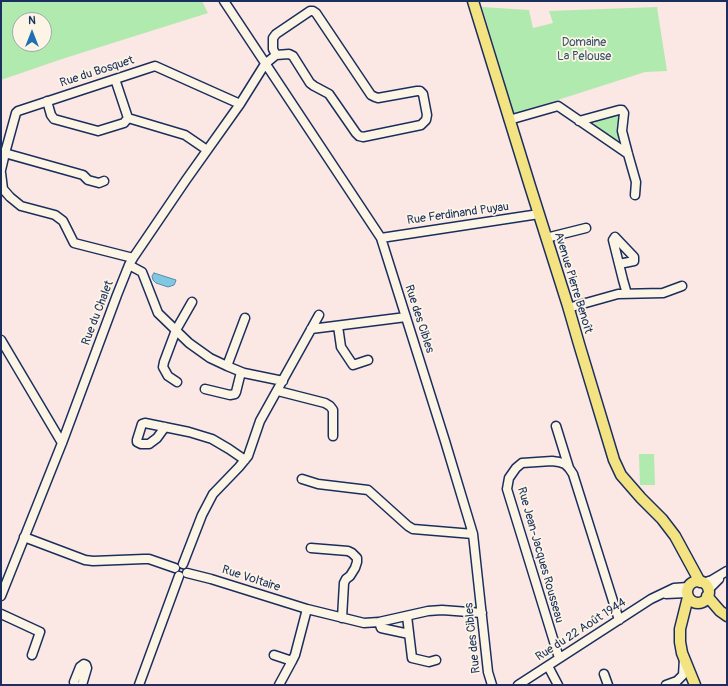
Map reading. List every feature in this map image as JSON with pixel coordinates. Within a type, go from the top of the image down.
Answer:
[{"type":"main road","name":"Avenue Pierre Benoît","points":[[473,1],[614,460],[621,475],[662,519],[675,536],[684,553],[697,592]]},
{"type":"main road","points":[[696,685],[682,653],[680,636],[682,621],[697,592],[710,607],[724,614]]},
{"type":"street","name":"Rue des Cibles","points":[[224,1],[380,238],[473,534],[488,672],[492,685]]},
{"type":"street","points":[[310,11],[316,12],[375,98],[420,91],[423,94],[426,120],[422,125],[363,137],[358,136],[329,94],[310,83],[293,56],[289,54],[276,55],[273,48],[273,38],[276,34],[310,11]]},
{"type":"street","name":"Rue du Chalet","points":[[1,596],[62,443],[131,261],[240,104],[265,64],[276,55]]},
{"type":"street","name":"Rue du Bosquet","points":[[1,170],[3,153],[16,113],[21,109],[155,66],[240,104]]},
{"type":"street","points":[[115,79],[128,118]]},
{"type":"street","points":[[47,101],[51,115],[54,119],[98,131],[124,123],[128,118]]},
{"type":"street","points":[[509,120],[558,106],[628,154]]},
{"type":"street","points":[[579,121],[622,110],[624,113],[622,131],[636,182],[635,195]]},
{"type":"street","points":[[128,118],[185,135],[207,150]]},
{"type":"street","points":[[3,153],[83,175],[88,180],[99,183],[104,181]]},
{"type":"street","points":[[1,173],[3,189],[10,197],[21,206],[55,215],[63,221],[74,243],[131,261],[142,272],[158,313],[189,342],[210,358],[241,372],[282,381]]},
{"type":"street","name":"Rue Ferdinand Puyau","points":[[380,238],[539,214]]},
{"type":"street","points":[[546,238],[586,228]]},
{"type":"street","points":[[619,264],[627,294]]},
{"type":"street","points":[[568,308],[618,294],[663,293],[682,286]]},
{"type":"street","points":[[177,382],[168,376],[163,367],[176,330],[192,302]]},
{"type":"street","points":[[183,564],[202,515],[213,494],[248,456],[260,421],[319,315]]},
{"type":"street","points":[[311,329],[406,317]]},
{"type":"street","points":[[226,366],[245,318]]},
{"type":"street","points":[[338,326],[340,347],[353,366],[368,360]]},
{"type":"street","points":[[1,340],[62,443]]},
{"type":"street","points":[[205,389],[230,396],[236,392],[241,372]]},
{"type":"street","points":[[278,391],[325,403],[330,406],[333,410],[333,436]]},
{"type":"street","points":[[556,426],[569,468],[573,474],[619,620]]},
{"type":"street","points":[[165,427],[189,432],[212,440],[245,460]]},
{"type":"street","name":"Rue Jean-Jacques Rousseau","points":[[559,658],[507,489],[509,478],[516,468],[522,463],[552,461],[565,464],[569,468]]},
{"type":"street","points":[[302,480],[318,484],[368,490],[413,529],[473,534]]},
{"type":"street","points":[[24,537],[85,560],[149,559],[183,576],[187,573],[187,567],[183,564]]},
{"type":"street","points":[[311,548],[348,551],[356,558],[356,568],[346,579],[344,584],[342,618]]},
{"type":"street","points":[[139,685],[177,572],[178,564],[183,564]]},
{"type":"street","points":[[697,592],[727,571]]},
{"type":"street","name":"Rue Voltaire","points":[[187,573],[307,609],[364,623],[379,622],[428,611],[442,610],[482,614]]},
{"type":"street","name":"Rue du 22 Août 1944","points":[[518,685],[657,596],[674,588],[697,592]]},
{"type":"street","points":[[279,685],[295,655],[307,609]]},
{"type":"street","points":[[1,614],[40,632],[32,655]]},
{"type":"street","points":[[407,616],[412,658],[429,662],[436,660]]},
{"type":"street","name":"Rue Voltaire","points":[[379,622],[381,628],[409,634]]},
{"type":"street","points":[[274,655],[292,661]]},
{"type":"street","points":[[666,685],[677,681],[680,678],[682,675],[684,659]]},
{"type":"street","points":[[75,685],[74,682],[80,666],[84,664],[87,668],[82,685]]},
{"type":"street","points":[[548,666],[558,685]]},
{"type":"street","points":[[604,674],[608,685]]},
{"type":"green space","points":[[1,1],[202,1],[208,13],[1,80]]},
{"type":"green space","name":"Domaine La Pelouse","points":[[482,7],[529,10],[533,28],[553,23],[549,11],[657,7],[667,71],[645,72],[514,114]]},
{"type":"green space","points":[[618,114],[618,140],[614,141],[595,127],[594,124],[598,119]]},
{"type":"green space","points":[[639,454],[654,454],[655,485],[640,485]]},
{"type":"water","points":[[154,273],[176,280],[174,285],[168,287],[156,283],[152,276]]}]
